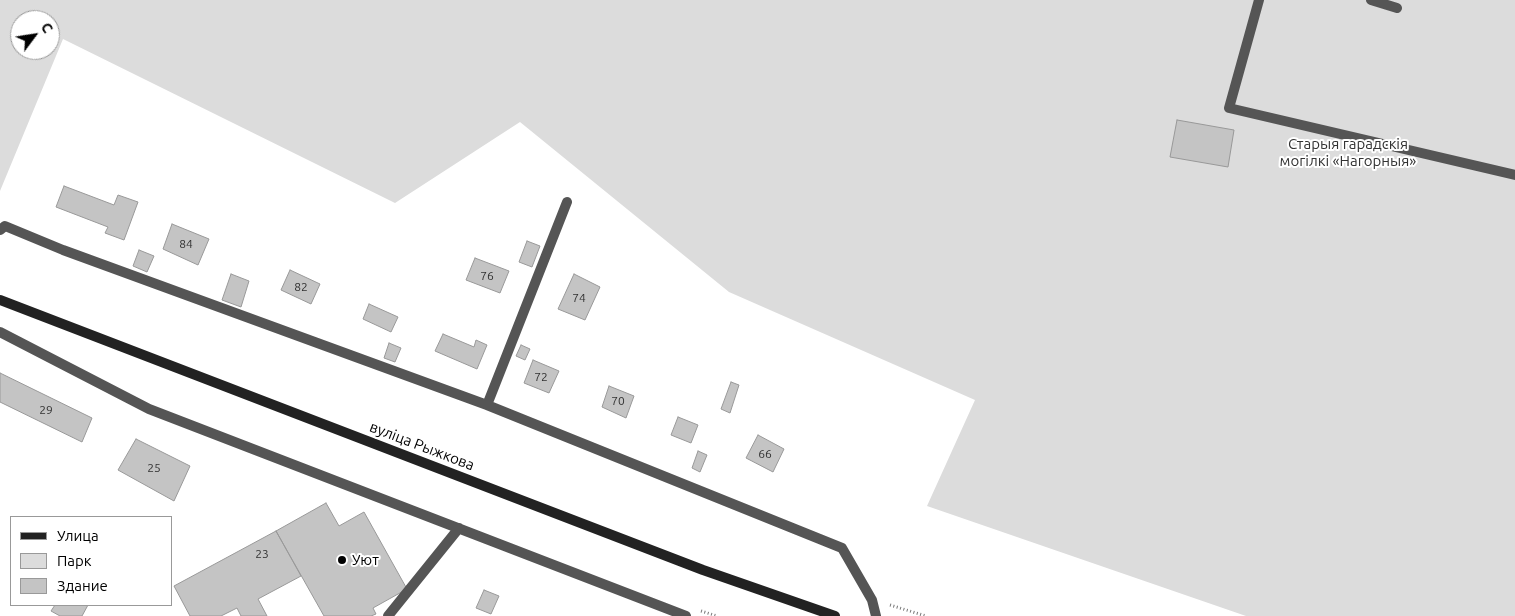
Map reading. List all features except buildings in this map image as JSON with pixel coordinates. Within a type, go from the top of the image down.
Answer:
[{"type":"main road","name":"вуліца Рыжкова","points":[[0,300],[704,570],[835,616]]},
{"type":"lane","points":[[1259,0],[1229,108],[1515,175]]},
{"type":"lane","points":[[1371,0],[1397,8]]},
{"type":"lane","points":[[488,405],[567,202]]},
{"type":"lane","points":[[0,230],[4,226],[63,250],[488,405],[842,548],[872,600],[876,616]]},
{"type":"lane","points":[[0,332],[149,409],[686,616]]},
{"type":"lane","points":[[388,616],[459,528]]},
{"type":"path","points":[[872,600],[926,616]]},
{"type":"green space","name":"Старыя гарадскія могілкі «Нагорныя»","points":[[0,0],[1515,0],[1515,616],[1246,616],[927,506],[975,400],[729,292],[520,122],[395,203],[63,39],[60,46],[60,10],[10,10],[10,60],[54,60],[0,191]]},
{"type":"place","name":"Уют","points":[[342,560]]}]
